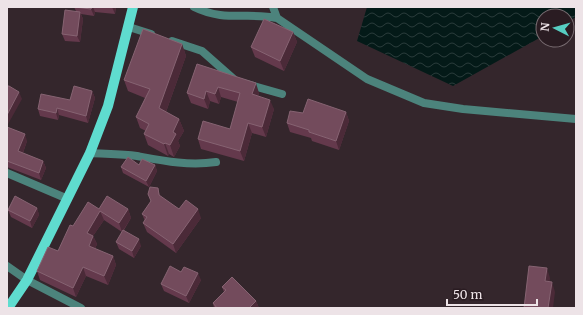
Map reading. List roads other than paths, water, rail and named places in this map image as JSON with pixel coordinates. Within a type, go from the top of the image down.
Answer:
[{"type":"main road","points":[[8,308],[27,280],[90,153],[108,106],[133,7]]},
{"type":"street","points":[[194,7],[223,16],[267,16],[277,18],[367,79],[424,103],[463,109],[576,119]]},
{"type":"street","points":[[273,7],[277,18]]},
{"type":"street","points":[[129,27],[202,50],[236,81],[282,94]]},
{"type":"street","points":[[90,153],[135,156],[168,162],[198,165],[216,162]]},
{"type":"street","points":[[7,173],[68,199]]},
{"type":"street","points":[[7,266],[27,280],[81,308]]},
{"type":"water","points":[[367,7],[576,7],[575,18],[575,8],[535,8],[535,40],[453,86],[357,41]]}]
